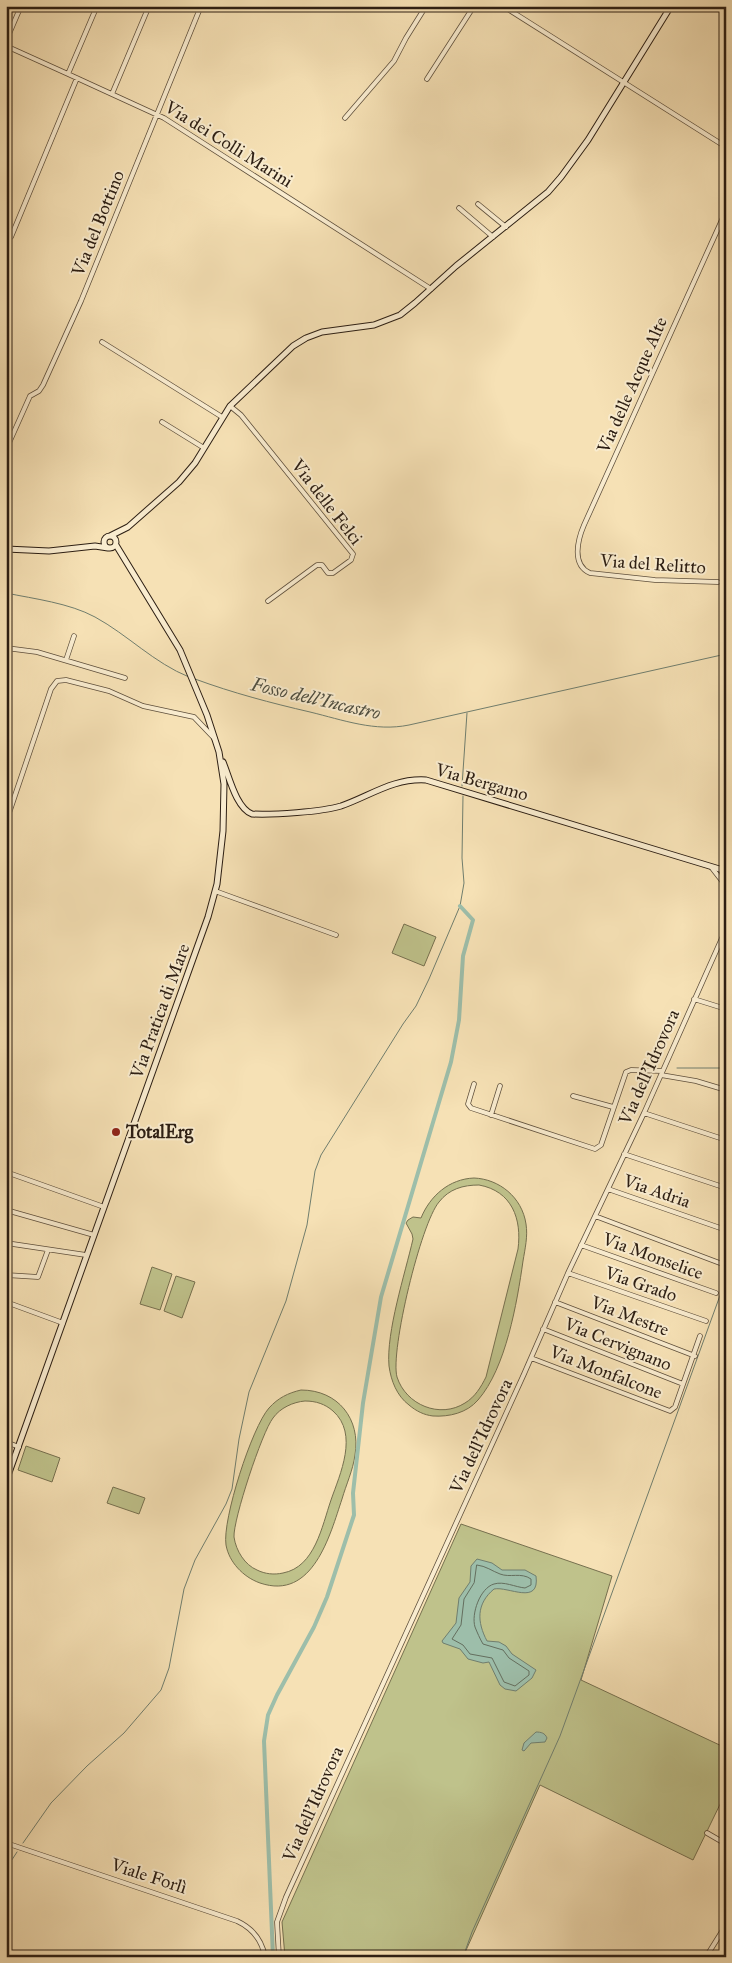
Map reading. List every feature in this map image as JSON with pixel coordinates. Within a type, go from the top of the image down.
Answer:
[{"type":"street","points":[[6,41],[21,6]]},
{"type":"street","points":[[68,74],[97,6]]},
{"type":"street","points":[[112,94],[149,6]]},
{"type":"street","name":"Via del Bottino","points":[[9,443],[30,396],[42,388],[81,301],[201,6]]},
{"type":"street","points":[[345,118],[392,64],[426,6]]},
{"type":"street","points":[[427,79],[474,6]]},
{"type":"street","points":[[502,6],[726,147]]},
{"type":"street","points":[[95,546],[110,536],[122,532],[175,487],[190,469],[230,406],[299,342],[326,331],[387,321],[405,312],[456,266],[539,200],[557,183],[624,83],[671,6]]},
{"type":"street","name":"Via dei Colli Marini","points":[[6,46],[157,115],[431,289]]},
{"type":"street","points":[[11,237],[77,78]]},
{"type":"street","points":[[478,204],[506,227]]},
{"type":"street","points":[[459,208],[493,237]]},
{"type":"street","name":"Via delle Acque Alte","points":[[586,571],[580,564],[578,555],[583,527],[726,211]]},
{"type":"street","points":[[102,342],[222,417]]},
{"type":"street","name":"Via delle Felci","points":[[230,406],[241,415],[353,554],[351,560],[333,573],[328,573],[322,565],[317,566],[268,601]]},
{"type":"street","points":[[162,422],[204,448]]},
{"type":"street","points":[[113,546],[122,532]]},
{"type":"street","points":[[110,536],[115,538],[113,546]]},
{"type":"street","points":[[104,540],[104,544],[113,546]]},
{"type":"street","points":[[6,549],[49,551],[113,546]]},
{"type":"street","name":"Via Pratica di Mare","points":[[6,1481],[209,914],[215,891],[222,842],[224,803],[222,767],[215,739],[187,665],[177,645],[113,546]]},
{"type":"street","name":"Via del Relitto","points":[[586,571],[655,580],[718,582]]},
{"type":"street","points":[[66,660],[74,636]]},
{"type":"street","points":[[6,648],[32,651],[125,678]]},
{"type":"street","points":[[6,822],[51,689],[57,681],[68,680],[108,692],[139,705],[194,717],[215,739]]},
{"type":"street","name":"Via Bergamo","points":[[215,739],[239,802],[246,811],[252,814],[327,809],[346,804],[391,784],[408,780],[426,780],[726,871]]},
{"type":"street","points":[[711,866],[726,886]]},
{"type":"street","points":[[215,891],[336,935]]},
{"type":"street","name":"Via dell'Idrovora","points":[[279,1957],[277,1922],[286,1897],[726,929]]},
{"type":"street","points":[[694,999],[726,1009]]},
{"type":"street","points":[[474,1084],[468,1106],[596,1149],[601,1145],[627,1071],[662,1073],[726,1090]]},
{"type":"street","points":[[491,1115],[500,1086]]},
{"type":"street","points":[[573,1096],[613,1108]]},
{"type":"street","points":[[644,1113],[726,1140]]},
{"type":"street","points":[[624,1154],[726,1188]]},
{"type":"street","points":[[6,1172],[104,1207]]},
{"type":"street","name":"Via Adria","points":[[608,1189],[726,1230]]},
{"type":"street","points":[[6,1210],[94,1235]]},
{"type":"street","points":[[595,1216],[725,1265]]},
{"type":"street","points":[[6,1243],[86,1255]]},
{"type":"street","name":"Via Monselice","points":[[581,1245],[716,1293]]},
{"type":"street","points":[[6,1275],[38,1278],[48,1250]]},
{"type":"street","name":"Via Grado","points":[[568,1274],[706,1321]]},
{"type":"street","name":"Via Mestre","points":[[555,1302],[694,1355]]},
{"type":"street","points":[[7,1304],[63,1323]]},
{"type":"street","name":"Via Cervignano","points":[[543,1329],[683,1384]]},
{"type":"street","points":[[683,1384],[700,1336]]},
{"type":"street","name":"Via Monfalcone","points":[[531,1358],[668,1411],[672,1411],[683,1384]]},
{"type":"street","points":[[6,1442],[19,1447]]},
{"type":"street","points":[[707,1833],[726,1844]]},
{"type":"street","name":"Viale Forlì","points":[[6,1843],[237,1921],[256,1936],[262,1945],[265,1957]]},
{"type":"street","points":[[706,1957],[726,1925]]},
{"type":"green space","points":[[404,924],[436,937],[424,966],[392,953]]},
{"type":"green space","points":[[465,1179],[483,1179],[508,1191],[524,1214],[527,1229],[526,1242],[514,1315],[503,1353],[488,1387],[469,1408],[451,1415],[433,1416],[417,1411],[401,1397],[395,1388],[389,1366],[390,1337],[413,1239],[406,1223],[413,1217],[421,1218],[441,1190]],"holes":[[[479,1185],[500,1193],[512,1208],[518,1227],[518,1249],[486,1377],[472,1398],[465,1403],[455,1408],[435,1409],[416,1402],[401,1387],[397,1377],[396,1363],[402,1316],[424,1235],[439,1202],[452,1191],[467,1186]]]},
{"type":"green space","points":[[152,1267],[172,1274],[160,1310],[140,1304]]},
{"type":"green space","points":[[176,1276],[195,1282],[182,1318],[164,1311]]},
{"type":"green space","points":[[296,1391],[314,1391],[326,1395],[344,1409],[354,1430],[356,1442],[355,1455],[332,1530],[325,1546],[306,1574],[293,1583],[278,1586],[260,1583],[248,1577],[238,1568],[230,1557],[226,1545],[226,1533],[233,1496],[247,1453],[262,1418],[276,1401]],"holes":[[[309,1401],[327,1406],[341,1420],[345,1431],[345,1454],[320,1533],[310,1554],[303,1563],[294,1569],[280,1574],[270,1574],[253,1568],[242,1557],[234,1537],[238,1513],[262,1440],[273,1418],[279,1411],[291,1404]]]},
{"type":"green space","points":[[26,1446],[60,1458],[52,1482],[18,1470]]},
{"type":"green space","points":[[113,1487],[145,1498],[139,1514],[107,1503]]},
{"type":"green space","points":[[461,1524],[612,1576],[581,1680],[726,1748],[726,1792],[693,1860],[540,1785],[463,1957],[285,1957],[282,1922]]},
{"type":"water","points":[[477,1559],[492,1563],[502,1570],[525,1570],[536,1576],[536,1585],[528,1593],[494,1589],[481,1607],[481,1627],[487,1641],[499,1642],[506,1646],[512,1654],[536,1670],[532,1678],[516,1691],[505,1689],[500,1685],[489,1662],[483,1663],[468,1659],[460,1649],[442,1641],[456,1623],[459,1598],[470,1582],[471,1566]]},
{"type":"water","points":[[536,1732],[545,1735],[547,1738],[545,1742],[531,1743],[524,1751],[522,1750],[524,1743]]},
{"type":"waterway","name":"Fosso dell'Incastro","points":[[6,593],[52,602],[85,612],[107,624],[164,664],[189,677]]},
{"type":"waterway","name":"Fosso dell'Incastro","points":[[195,679],[252,697],[347,721],[371,726],[396,727],[726,654]]},
{"type":"waterway","points":[[462,786],[467,713]]},
{"type":"waterway","points":[[23,1843],[51,1803],[87,1766],[124,1733],[161,1690],[169,1668],[184,1589],[195,1560],[226,1504],[232,1489],[239,1439],[249,1392],[286,1301],[307,1225],[315,1171],[321,1155],[416,1006],[460,906],[464,883],[462,858],[463,796]]},
{"type":"waterway","points":[[273,1957],[264,1741],[268,1715],[314,1627],[327,1597],[354,1515],[353,1493],[363,1403],[381,1297],[451,1062],[459,1020],[463,956],[473,920],[460,906]]},
{"type":"waterway","points":[[677,1068],[726,1068]]},
{"type":"waterway","points":[[463,1957],[472,1932],[560,1736],[726,1279]]},
{"type":"waterway","points":[[6,1869],[17,1852]]},
{"type":"place","name":"TotalErg","points":[[116,1132]]}]
